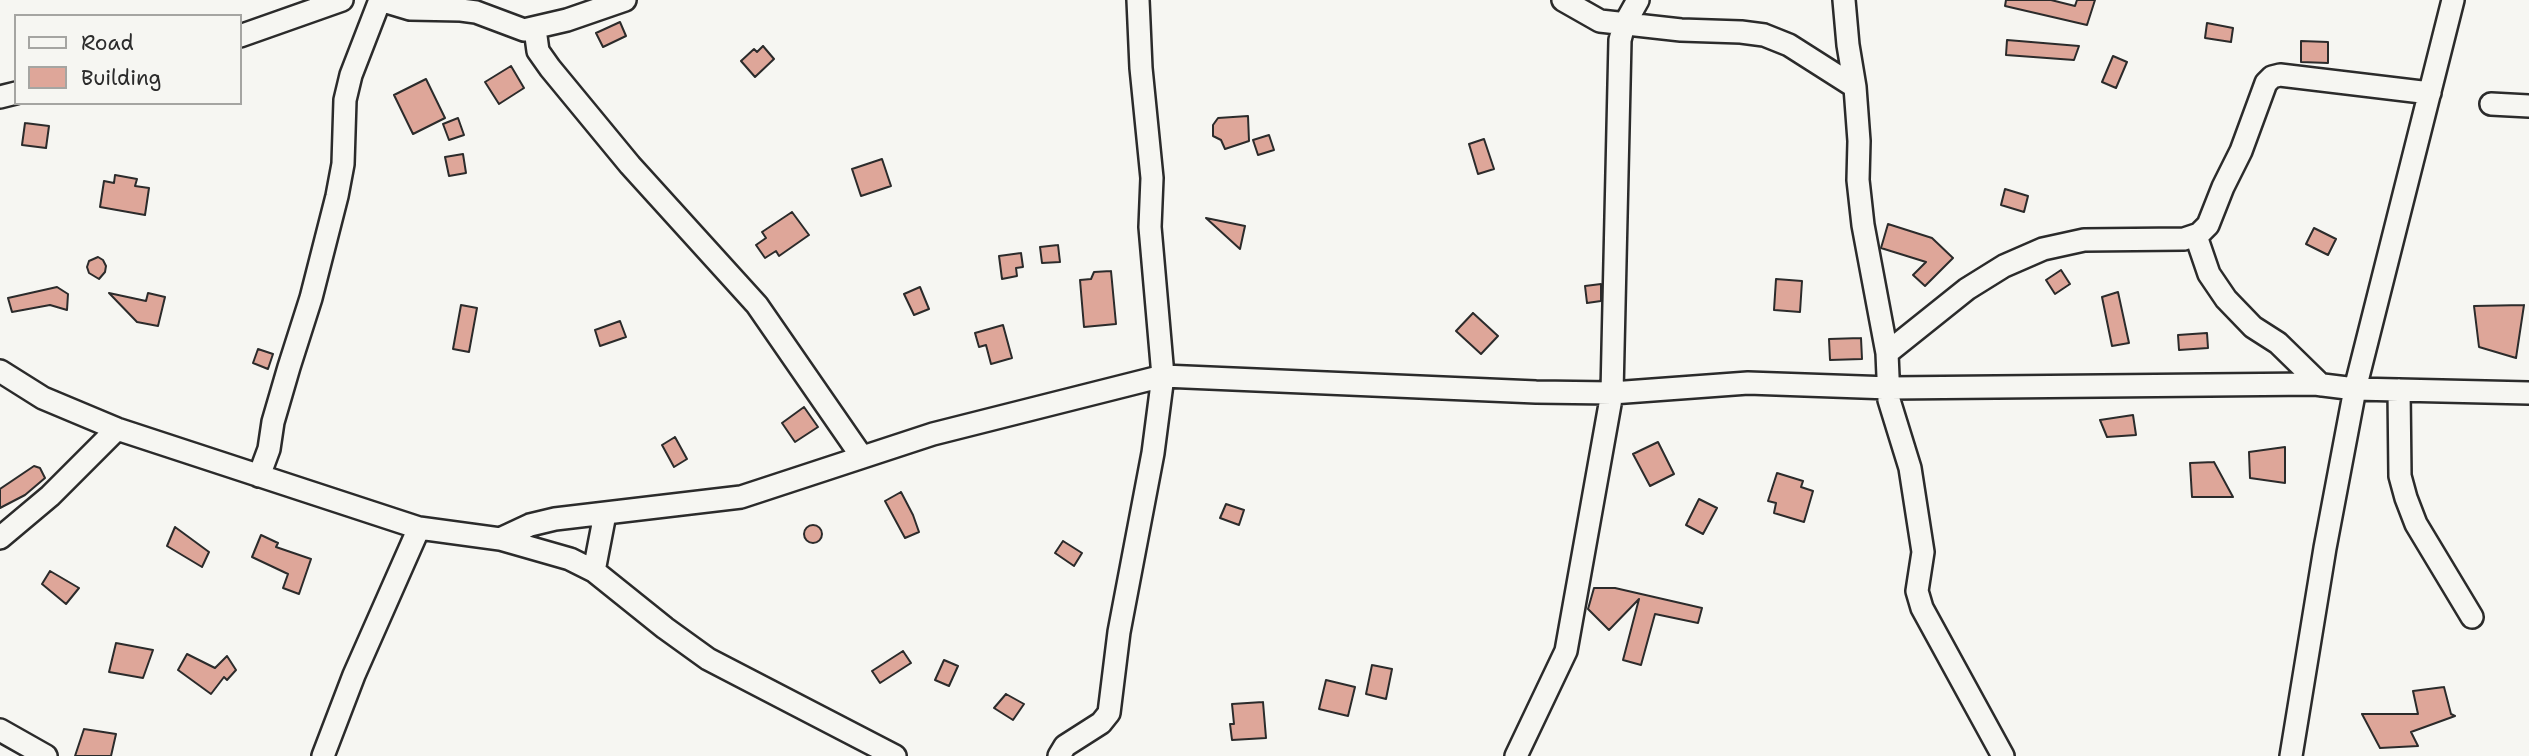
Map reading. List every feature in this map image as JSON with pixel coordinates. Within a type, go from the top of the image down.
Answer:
[{"type":"street","points":[[242,35],[342,0]]},
{"type":"street","points":[[259,476],[269,449],[289,367],[312,298],[337,196],[343,164],[345,100],[351,75],[380,0],[410,9],[461,9],[492,17],[524,30],[535,29],[625,0]]},
{"type":"street","points":[[1059,756],[1065,746],[1101,723],[1109,713],[1119,632],[1153,453],[1163,376],[1150,227],[1152,178],[1141,68],[1138,0]]},
{"type":"street","points":[[1563,0],[1600,21],[1764,36],[1789,45],[1855,87]]},
{"type":"street","points":[[1516,756],[1566,651],[1612,393],[1620,54],[1624,25],[1638,0]]},
{"type":"street","points":[[1844,0],[1855,87],[1859,141],[1858,180],[1862,214],[1887,353],[1889,400],[1910,468],[1923,552],[1917,591],[1922,608],[2003,756]]},
{"type":"street","points":[[2291,756],[2325,548],[2355,389],[2453,0]]},
{"type":"street","points":[[535,29],[538,51],[550,68],[621,156],[757,304],[862,457]]},
{"type":"street","points":[[1887,353],[1967,289],[2004,267],[2043,249],[2084,240],[2184,239],[2196,236],[2208,225],[2241,151],[2266,83],[2272,77],[2280,75],[2430,93]]},
{"type":"street","points":[[2491,104],[2529,106]]},
{"type":"street","points":[[2196,236],[2209,274],[2226,299],[2253,327],[2278,344],[2321,385]]},
{"type":"street","points":[[0,371],[43,398],[117,429],[259,476],[419,528],[500,539],[570,559],[594,571],[708,659],[895,756]]},
{"type":"street","points":[[500,539],[530,524],[575,515],[605,514],[741,497],[933,434],[1163,376],[1612,393],[1748,383],[1890,388],[2321,385],[2355,389],[2529,393]]},
{"type":"street","points":[[2399,390],[2400,476],[2406,498],[2416,524],[2472,617]]},
{"type":"street","points":[[0,538],[50,496],[117,429]]},
{"type":"street","points":[[594,571],[605,514]]},
{"type":"street","points":[[323,756],[354,675],[419,528]]},
{"type":"street","points":[[0,730],[46,756]]},
{"type":"building","points":[[2006,0],[2051,0],[2075,6],[2077,0],[2095,0],[2087,25],[2005,6]]},
{"type":"building","points":[[620,22],[626,36],[603,47],[596,33]]},
{"type":"building","points":[[2207,23],[2233,28],[2231,42],[2205,38]]},
{"type":"building","points":[[2007,40],[2079,46],[2074,60],[2006,55]]},
{"type":"building","points":[[2301,41],[2328,42],[2328,63],[2301,62]]},
{"type":"building","points":[[763,46],[774,59],[755,77],[741,61],[754,49],[757,52]]},
{"type":"building","points":[[2113,56],[2127,62],[2116,88],[2102,82]]},
{"type":"building","points":[[511,66],[524,88],[499,104],[485,82]]},
{"type":"building","points":[[426,79],[445,118],[413,134],[394,95]]},
{"type":"building","points":[[1248,116],[1249,141],[1225,149],[1221,140],[1213,136],[1213,125],[1218,118]]},
{"type":"building","points":[[458,118],[464,135],[449,140],[443,124]]},
{"type":"building","points":[[25,123],[49,126],[46,148],[22,145]]},
{"type":"building","points":[[1269,135],[1274,150],[1258,155],[1253,140]]},
{"type":"building","points":[[1484,139],[1494,169],[1478,174],[1469,144]]},
{"type":"building","points":[[463,154],[466,173],[449,176],[445,157]]},
{"type":"building","points":[[882,159],[891,186],[861,196],[852,169]]},
{"type":"building","points":[[115,175],[137,179],[135,186],[149,188],[145,215],[100,207],[104,181],[114,183]]},
{"type":"building","points":[[2005,189],[2028,196],[2024,212],[2001,205]]},
{"type":"building","points":[[792,212],[809,235],[779,256],[776,251],[765,258],[756,245],[766,238],[762,232]]},
{"type":"building","points":[[1206,218],[1245,226],[1240,249]]},
{"type":"building","points":[[1888,224],[1932,238],[1953,258],[1925,286],[1913,275],[1926,262],[1881,248]]},
{"type":"building","points":[[2314,228],[2336,239],[2328,255],[2306,244]]},
{"type":"building","points":[[1058,245],[1060,262],[1042,263],[1040,247]]},
{"type":"building","points":[[1021,253],[1023,267],[1016,268],[1017,276],[1002,279],[999,256]]},
{"type":"building","points":[[98,257],[106,266],[99,279],[89,273],[87,267],[89,261]]},
{"type":"building","points":[[2061,270],[2070,284],[2055,294],[2046,280]]},
{"type":"building","points":[[1111,271],[1116,324],[1084,327],[1080,280],[1091,279],[1094,272]]},
{"type":"building","points":[[1776,279],[1802,281],[1800,312],[1774,310]]},
{"type":"building","points":[[1601,284],[1601,301],[1587,303],[1585,286]]},
{"type":"building","points":[[57,287],[68,294],[67,310],[50,305],[12,312],[8,298]]},
{"type":"building","points":[[920,287],[929,309],[914,315],[904,294]]},
{"type":"building","points":[[2118,292],[2129,343],[2112,346],[2102,297]]},
{"type":"building","points":[[109,293],[146,301],[148,293],[165,297],[158,326],[137,322]]},
{"type":"building","points":[[461,305],[477,308],[469,352],[453,349]]},
{"type":"building","points":[[2524,305],[2516,358],[2479,347],[2474,306]]},
{"type":"building","points":[[1473,313],[1498,336],[1481,354],[1456,331]]},
{"type":"building","points":[[620,321],[626,337],[600,346],[595,330]]},
{"type":"building","points":[[1003,325],[1012,358],[991,364],[986,345],[979,347],[975,333]]},
{"type":"building","points":[[2207,333],[2208,348],[2179,350],[2178,335]]},
{"type":"building","points":[[1861,338],[1862,359],[1830,360],[1829,339]]},
{"type":"building","points":[[258,349],[273,354],[268,369],[253,363]]},
{"type":"building","points":[[804,407],[818,427],[795,442],[782,423]]},
{"type":"building","points":[[2133,415],[2136,435],[2107,437],[2100,420]]},
{"type":"building","points":[[675,437],[687,459],[674,467],[662,445]]},
{"type":"building","points":[[1658,442],[1674,474],[1650,486],[1633,454]]},
{"type":"building","points":[[2285,447],[2285,483],[2250,478],[2249,452]]},
{"type":"building","points":[[2214,462],[2233,497],[2192,497],[2190,463]]},
{"type":"building","points":[[34,466],[40,468],[45,478],[25,495],[0,508],[0,489]]},
{"type":"building","points":[[1777,473],[1803,481],[1801,487],[1813,491],[1804,522],[1774,513],[1776,503],[1768,501]]},
{"type":"building","points":[[901,492],[919,532],[905,538],[885,501]]},
{"type":"building","points":[[1699,499],[1717,508],[1703,534],[1686,525]]},
{"type":"building","points":[[1226,504],[1244,510],[1239,525],[1220,518]]},
{"type":"building","points":[[813,525],[821,530],[822,534],[817,542],[813,543],[805,538],[804,534],[809,526]]},
{"type":"building","points":[[175,527],[209,552],[202,567],[167,546]]},
{"type":"building","points":[[261,535],[278,543],[276,547],[311,559],[299,594],[283,588],[288,574],[252,557]]},
{"type":"building","points":[[1063,541],[1082,553],[1074,566],[1055,553]]},
{"type":"building","points":[[50,571],[79,588],[66,604],[42,584]]},
{"type":"building","points":[[1594,588],[1615,588],[1702,608],[1698,623],[1655,614],[1641,665],[1623,660],[1639,599],[1609,630],[1588,609]]},
{"type":"building","points":[[116,643],[153,650],[143,678],[109,672]]},
{"type":"building","points":[[903,651],[911,663],[880,683],[872,671]]},
{"type":"building","points":[[187,654],[215,668],[227,656],[236,670],[227,680],[224,677],[211,694],[178,670]]},
{"type":"building","points":[[944,660],[958,666],[949,686],[935,680]]},
{"type":"building","points":[[1372,665],[1392,669],[1386,699],[1366,694]]},
{"type":"building","points":[[1326,680],[1355,687],[1348,716],[1319,709]]},
{"type":"building","points":[[2444,687],[2451,714],[2455,716],[2411,732],[2418,746],[2380,748],[2362,714],[2418,714],[2413,691]]},
{"type":"building","points":[[1006,694],[1024,704],[1013,720],[994,708]]},
{"type":"building","points":[[1263,702],[1266,738],[1232,740],[1232,704]]},
{"type":"building","points":[[84,729],[116,734],[111,756],[75,756]]}]
